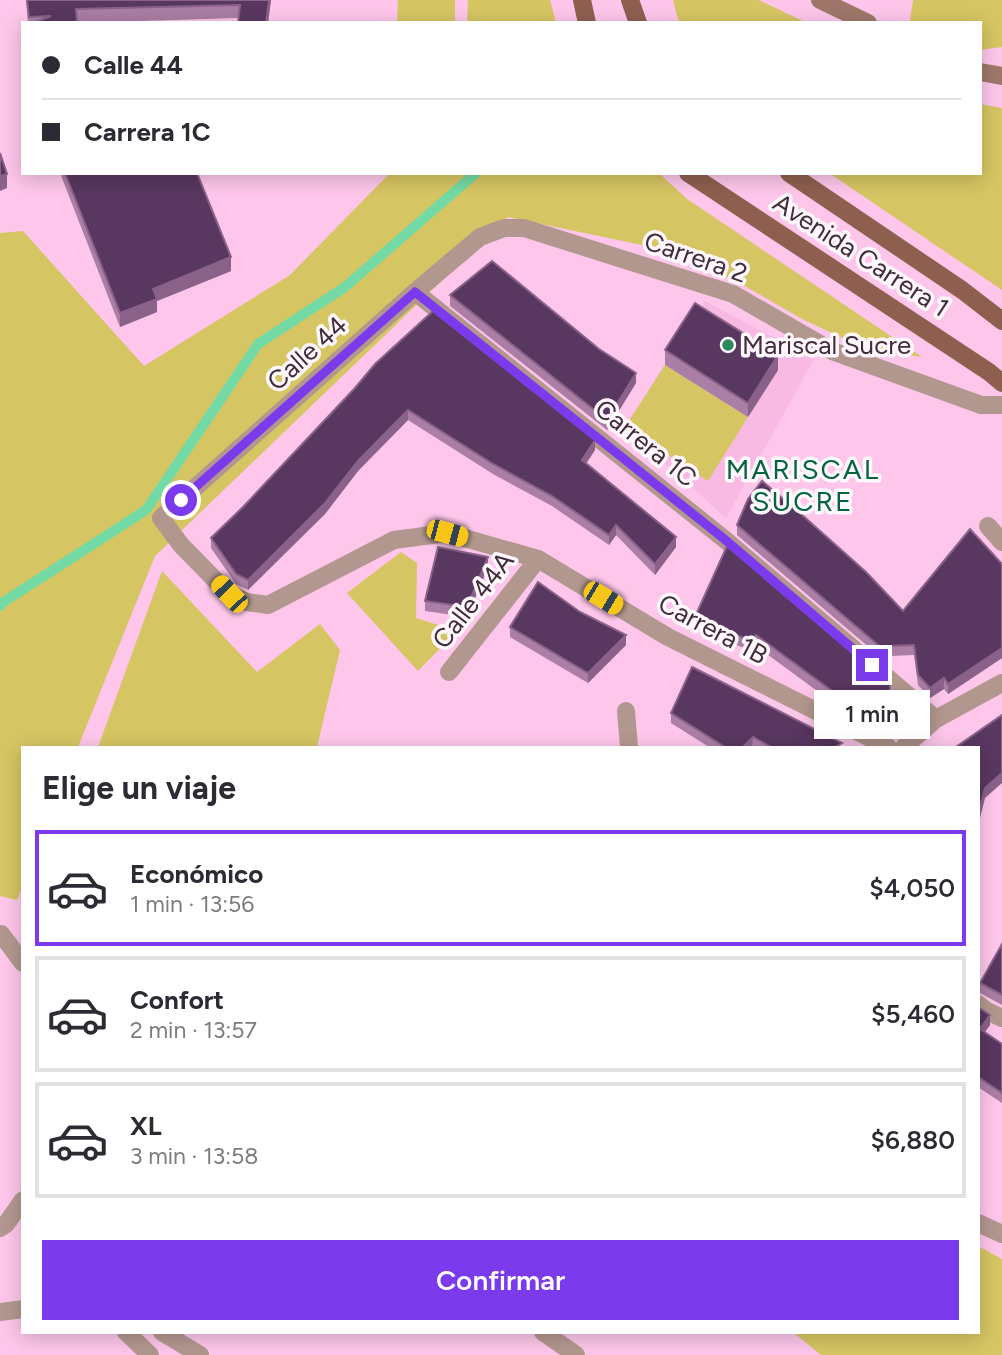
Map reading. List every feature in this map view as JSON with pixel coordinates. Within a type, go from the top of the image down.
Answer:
[{"type":"main road","points":[[582,0],[587,21]]},
{"type":"main road","points":[[630,0],[637,21]]},
{"type":"main road","points":[[820,0],[864,21]]},
{"type":"main road","points":[[982,72],[1002,76]]},
{"type":"main road","name":"Avenida Carrera 1","points":[[691,175],[1002,383]]},
{"type":"main road","name":"Avenida Carrera 1","points":[[792,175],[962,290],[1002,321]]},
{"type":"street","name":"Calle 44","points":[[181,545],[161,517],[480,237],[504,228],[524,228]]},
{"type":"street","name":"Carrera 2","points":[[524,228],[733,294],[832,351],[981,405],[1002,405]]},
{"type":"street","name":"Carrera 1C","points":[[415,292],[723,538],[936,719]]},
{"type":"street","points":[[988,526],[1002,542]]},
{"type":"street","name":"Carrera 1B","points":[[181,545],[229,594],[247,602],[268,605],[394,540],[447,533],[538,559],[668,637],[886,746]]},
{"type":"street","name":"Calle 44A","points":[[449,672],[538,559]]},
{"type":"street","points":[[906,746],[936,719],[1002,682]]},
{"type":"street","points":[[626,711],[629,746]]},
{"type":"street","points":[[1,934],[21,961]]},
{"type":"street","points":[[980,1006],[1002,1018]]},
{"type":"street","points":[[0,1228],[21,1203]]},
{"type":"street","points":[[980,1224],[1002,1234]]},
{"type":"street","points":[[0,1312],[21,1309]]},
{"type":"street","points":[[128,1334],[150,1355]]},
{"type":"street","points":[[165,1334],[200,1355]]},
{"type":"street","points":[[546,1334],[576,1355]]},
{"type":"shaded area","points":[[398,0],[455,0],[455,21],[397,21]]},
{"type":"shaded area","points":[[468,0],[550,0],[555,21],[467,21]]},
{"type":"shaded area","points":[[673,0],[759,0],[803,21],[678,21]]},
{"type":"shaded area","points":[[913,0],[1002,0],[1002,47],[982,50],[982,21],[910,21]]},
{"type":"shaded area","points":[[982,104],[1002,108],[1002,290],[832,175],[982,175]]},
{"type":"shaded area","points":[[388,175],[661,175],[687,199],[922,357],[866,349],[802,319],[736,281],[661,249],[508,217],[155,556],[78,746],[21,746],[21,891],[17,900],[0,896],[0,233],[23,231],[144,366],[290,275]]},
{"type":"shaded area","points":[[705,301],[814,359],[726,518],[625,427]]},
{"type":"shaded area","points":[[665,365],[748,417],[708,481],[625,427]]},
{"type":"shaded area","points":[[401,552],[417,563],[416,618],[457,631],[418,671],[347,593]]},
{"type":"shaded area","points":[[162,571],[257,672],[320,624],[340,650],[317,746],[98,746]]},
{"type":"shaded area","points":[[980,1247],[1002,1259],[1002,1355],[821,1355],[795,1334],[980,1334]]},
{"type":"building","points":[[27,0],[269,0],[266,21],[238,21],[240,5],[76,9],[77,21],[38,21],[51,16],[29,17]]},
{"type":"building","points":[[0,153],[7,174],[0,176]]},
{"type":"building","points":[[66,175],[198,175],[231,257],[153,289],[157,299],[120,313]]},
{"type":"building","points":[[492,261],[599,349],[636,373],[607,420],[450,295]]},
{"type":"building","points":[[695,303],[778,355],[748,403],[665,350]]},
{"type":"building","points":[[433,311],[595,440],[582,460],[676,537],[655,564],[616,525],[609,535],[552,496],[493,464],[408,410],[358,461],[325,503],[248,580],[236,574],[211,538],[375,364]]},
{"type":"building","points":[[762,481],[866,572],[903,611],[970,529],[1002,564],[1002,648],[948,684],[944,678],[930,688],[918,675],[914,645],[891,646],[891,656],[737,525],[748,499]]},
{"type":"building","points":[[727,546],[890,685],[889,713],[879,720],[854,707],[756,635],[752,641],[694,619]]},
{"type":"building","points":[[438,547],[488,557],[467,607],[425,601]]},
{"type":"building","points":[[538,582],[580,612],[626,635],[588,673],[510,627]]},
{"type":"building","points":[[692,667],[842,743],[837,746],[769,746],[753,737],[744,746],[723,746],[671,713]]},
{"type":"building","points":[[1002,715],[1002,773],[985,788],[980,808],[980,746],[957,746]]},
{"type":"building","points":[[1002,944],[1002,995],[980,983]]},
{"type":"building","points":[[980,1008],[990,1015],[980,1029]]},
{"type":"building","points":[[980,1029],[1002,1044],[1002,1093],[980,1078]]},
{"type":"waterway","points":[[0,606],[146,510],[258,344],[345,287],[474,175]]},
{"type":"place","name":"Mariscal Sucre","points":[[728,345]]},
{"type":"district","name":"MARISCAL SUCRE","points":[[803,485]]},
{"type":"route","points":[[181,500],[415,292],[723,538],[872,665]]}]
